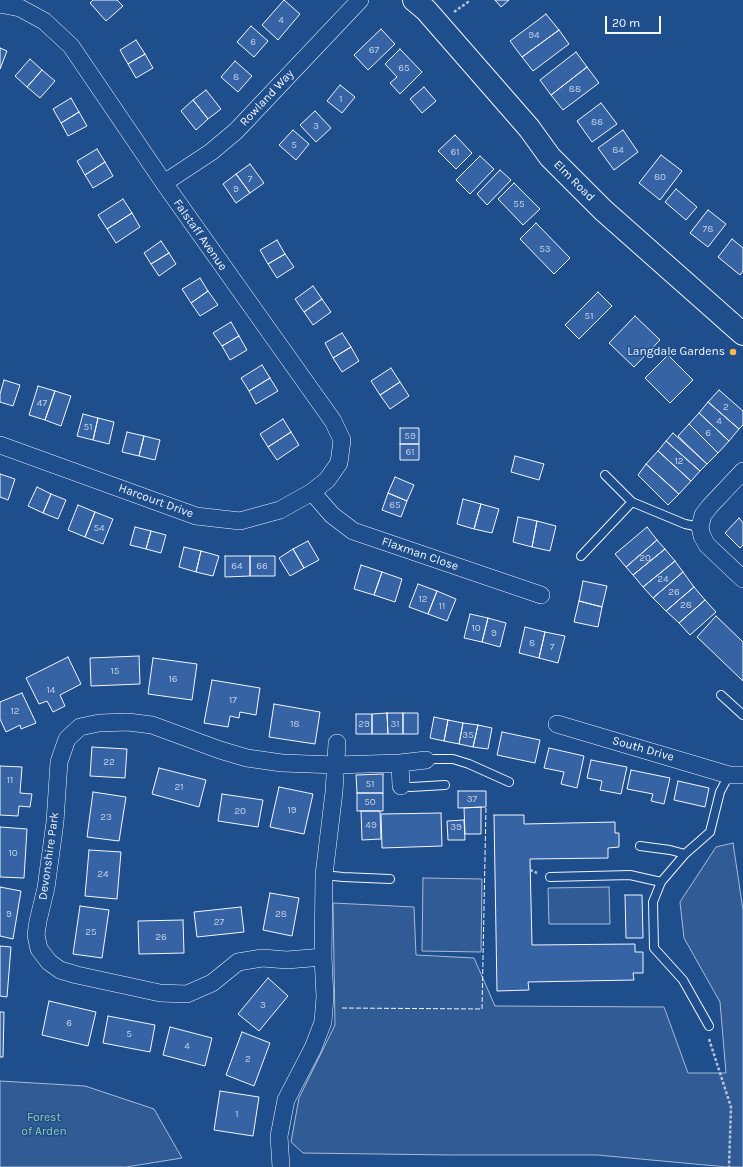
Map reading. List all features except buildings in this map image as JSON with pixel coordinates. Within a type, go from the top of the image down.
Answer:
[{"type":"main road","name":"Elm Road","points":[[421,3],[529,128],[550,157],[603,210],[743,334]]},
{"type":"street","name":"Rowland Way","points":[[164,183],[211,152],[236,131],[360,0]]},
{"type":"street","name":"Falstaff Avenue","points":[[0,4],[20,8],[44,21],[71,46],[164,183],[333,421],[342,440],[339,463],[327,480],[312,492]]},
{"type":"street","name":"Harcourt Drive","points":[[0,445],[196,516],[240,521],[280,510],[312,492]]},
{"type":"street","points":[[743,471],[703,515],[700,527],[702,536],[707,545],[743,579]]},
{"type":"street","name":"Flaxman Close","points":[[312,492],[332,514],[353,531],[541,595]]},
{"type":"street","name":"Devonshire Park","points":[[323,957],[287,960],[262,958],[238,962],[212,983],[187,994],[160,993],[77,975],[60,970],[49,962],[39,949],[36,935],[46,888],[55,822],[59,762],[67,739],[80,728],[99,723],[128,722],[152,725],[220,750],[247,758],[282,762],[336,765],[400,763],[426,760]]},
{"type":"street","name":"South Drive","points":[[557,724],[736,775]]},
{"type":"street","points":[[281,1167],[279,1136],[286,1100],[313,1048],[323,1022],[325,997],[323,957],[324,875],[334,792],[336,743]]},
{"type":"street","points":[[400,763],[401,786]]},
{"type":"lane","points":[[605,475],[632,502],[685,524],[700,527]]},
{"type":"lane","points":[[582,556],[632,502]]},
{"type":"lane","points":[[721,695],[743,714]]},
{"type":"lane","name":"Devonshire Park","points":[[426,760],[453,759],[509,782]]},
{"type":"lane","points":[[709,1026],[683,980],[654,948],[653,902],[661,882],[685,854],[710,832],[720,792],[736,775]]},
{"type":"lane","points":[[401,786],[411,787],[445,785]]},
{"type":"lane","points":[[640,846],[670,850],[685,854]]},
{"type":"lane","points":[[324,875],[390,879]]},
{"type":"lane","points":[[550,877],[630,875],[661,882]]},
{"type":"path","points":[[452,13],[468,1]]},
{"type":"path","points":[[709,1026],[709,1040],[731,1107],[729,1167]]},
{"type":"shaded area","points":[[733,843],[743,910],[743,1167],[727,1167],[597,1155],[303,1153],[291,1142],[299,1098],[335,1025],[333,903],[414,907],[416,955],[474,958],[495,1006],[664,1007],[688,1073],[726,1073],[720,1002],[684,938],[680,902],[716,847]]},
{"type":"shaded area","points":[[423,878],[482,879],[481,952],[422,951]]},
{"type":"shaded area","points":[[609,887],[610,924],[549,924],[548,888]]},
{"type":"shaded area","name":"Forest of Arden","points":[[0,1081],[85,1086],[154,1109],[182,1158],[126,1167],[0,1167]]},
{"type":"fence","points":[[342,1008],[482,1009],[486,807]]},
{"type":"place","name":"Langdale Gardens","points":[[733,352]]}]
